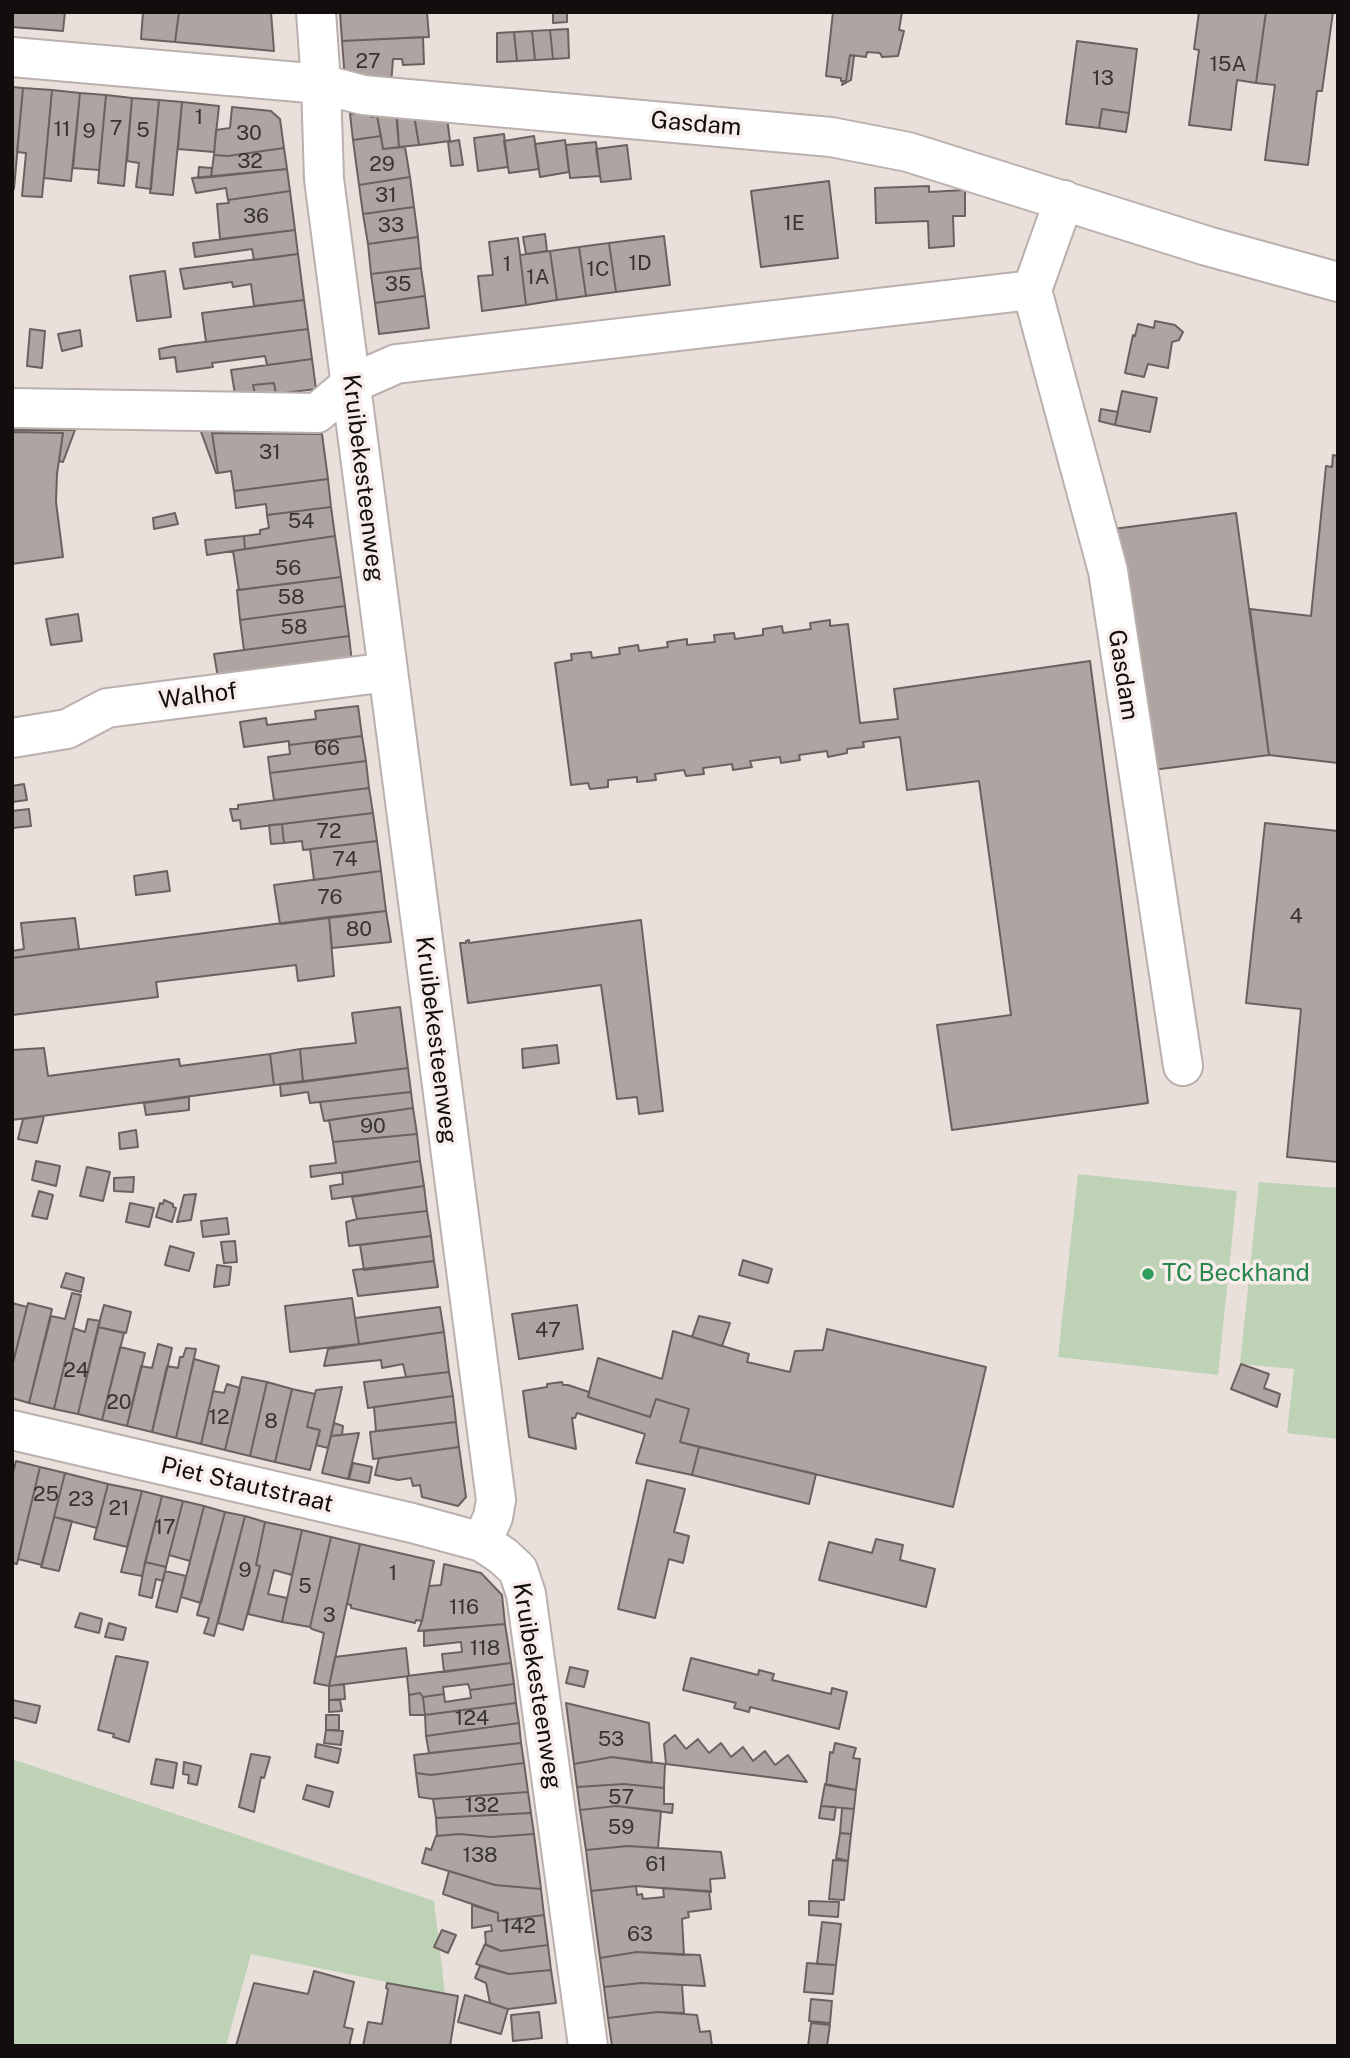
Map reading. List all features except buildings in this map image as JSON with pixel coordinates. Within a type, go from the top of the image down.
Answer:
[{"type":"street","name":"Kruibekesteenweg","points":[[316,12],[324,179],[494,1480],[496,1500],[482,1542],[518,1570],[526,1594],[588,2046]]},
{"type":"street","name":"Gasdam","points":[[12,57],[321,84],[363,94],[831,136],[908,152],[1208,246],[1338,282]]},
{"type":"street","points":[[12,408],[317,414],[351,384],[396,364],[1032,290],[1064,200]]},
{"type":"street","name":"Gasdam","points":[[1032,290],[1108,571],[1183,1066]]},
{"type":"street","name":"Walhof","points":[[12,738],[67,729],[107,708],[388,672]]},
{"type":"street","name":"Piet Stautstraat","points":[[12,1430],[412,1523],[482,1542]]},
{"type":"green space","name":"TC Beckhand","points":[[1078,1174],[1237,1191],[1218,1375],[1058,1357]]},
{"type":"green space","points":[[1259,1182],[1338,1188],[1338,1439],[1287,1433],[1294,1369],[1240,1364]]},
{"type":"green space","points":[[12,1759],[434,1901],[445,1994],[251,1954],[226,2046],[12,2046]]},
{"type":"place","name":"TC Beckhand","points":[[1148,1274]]}]
